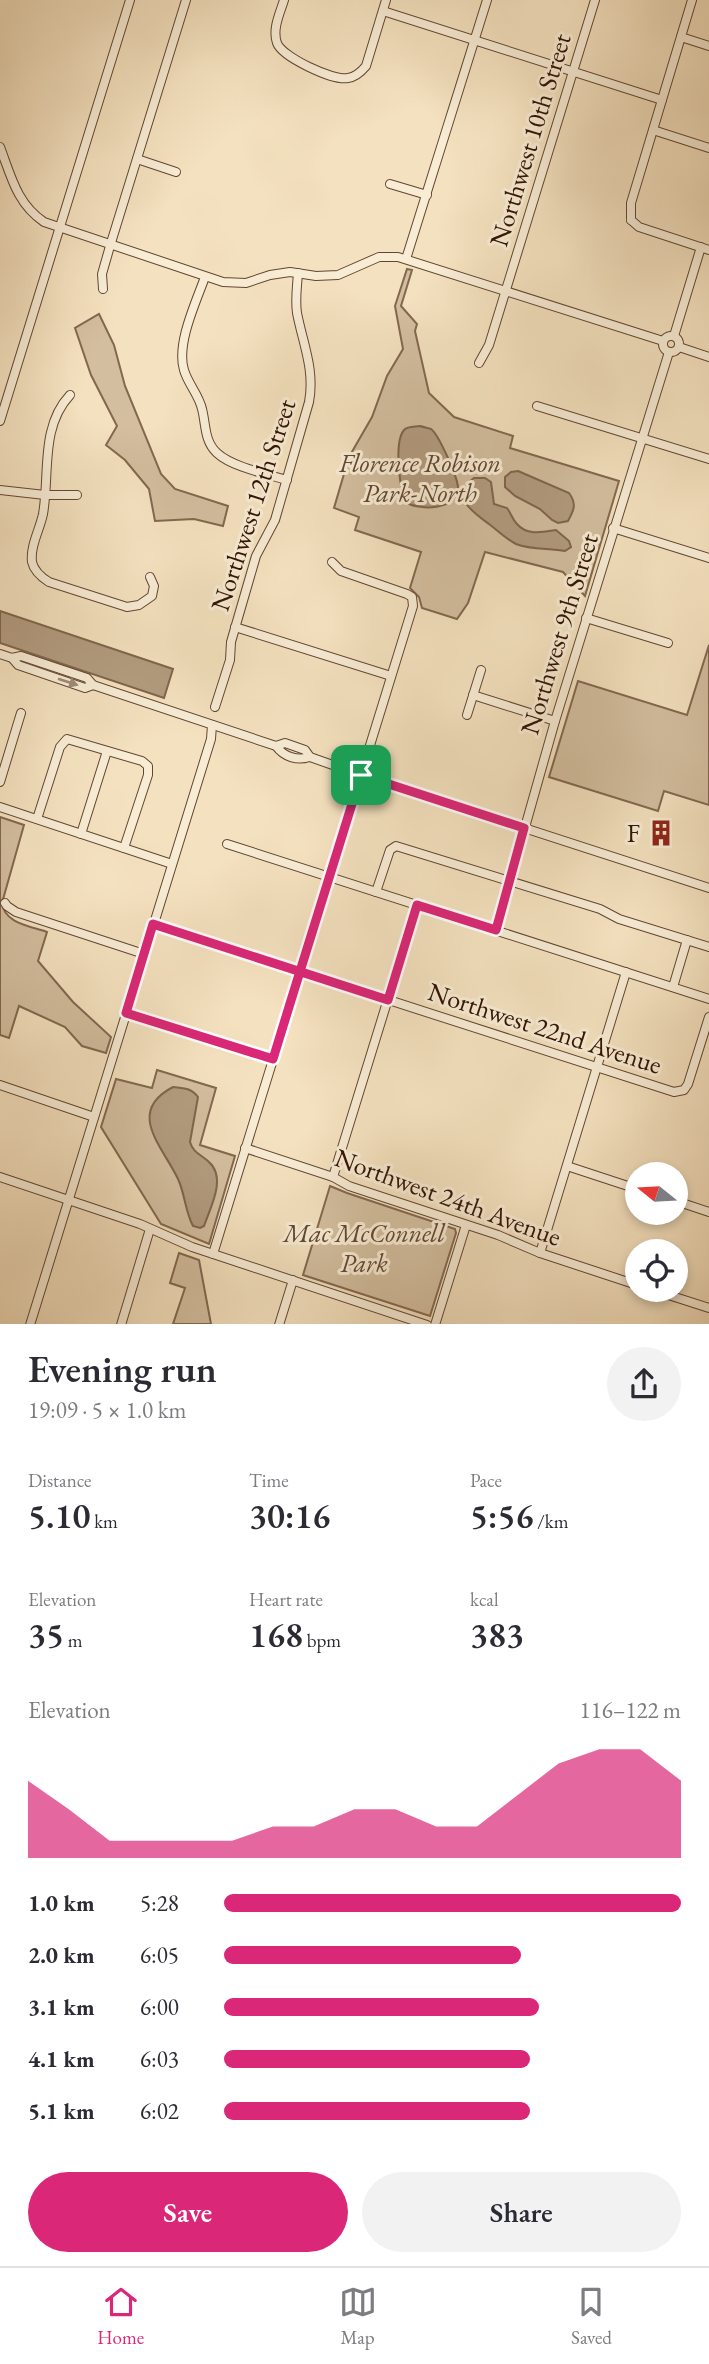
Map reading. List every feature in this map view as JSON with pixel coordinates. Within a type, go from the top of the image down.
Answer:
[{"type":"street","points":[[0,421],[130,0]]},
{"type":"street","points":[[103,289],[102,274],[110,246],[186,0]]},
{"type":"street","points":[[284,0],[276,26],[280,50],[289,57],[345,79],[357,75],[368,61],[386,0]]},
{"type":"street","points":[[406,259],[487,0]]},
{"type":"street","name":"Northwest 10th Street","points":[[479,363],[489,345],[595,0]]},
{"type":"street","points":[[674,336],[705,249],[639,228],[628,221],[631,203],[692,0]]},
{"type":"street","points":[[383,11],[662,100]]},
{"type":"street","points":[[681,37],[709,46]]},
{"type":"street","points":[[653,130],[709,148]]},
{"type":"street","points":[[0,147],[20,201],[36,217],[60,229],[222,282],[247,283],[270,275],[298,273],[328,277],[379,257],[406,259],[663,341]]},
{"type":"street","points":[[137,159],[176,172]]},
{"type":"street","points":[[390,184],[428,195]]},
{"type":"street","name":"Northwest 12th Street","points":[[215,708],[226,676],[230,642],[256,556],[272,526],[307,412],[311,385],[308,352],[296,307],[298,273]]},
{"type":"street","points":[[205,277],[185,335],[183,364],[188,381],[202,406],[206,436],[213,449],[227,460],[287,480]]},
{"type":"street","points":[[674,336],[680,341],[679,348],[669,352],[663,347],[663,341],[674,336]]},
{"type":"street","points":[[679,348],[709,357]]},
{"type":"street","name":"Northwest 9th Street","points":[[496,930],[555,721],[669,352]]},
{"type":"street","points":[[70,395],[60,405],[46,457],[42,519],[32,554],[36,570],[49,582],[127,607],[139,606],[152,596],[154,586],[150,576]]},
{"type":"street","points":[[537,406],[709,459]]},
{"type":"street","points":[[0,490],[77,495]]},
{"type":"street","points":[[613,528],[709,558]]},
{"type":"street","points":[[213,1254],[413,606],[412,597],[341,571],[332,562]]},
{"type":"street","points":[[586,618],[668,643]]},
{"type":"street","points":[[235,627],[391,676]]},
{"type":"street","points":[[0,654],[12,658],[18,665],[85,688],[93,685],[276,746],[285,743],[305,750],[310,757],[361,775],[709,888]]},
{"type":"street","points":[[467,715],[481,670]]},
{"type":"street","points":[[473,695],[555,721]]},
{"type":"street","points":[[0,782],[21,713]]},
{"type":"street","points":[[30,1324],[211,739],[212,725]]},
{"type":"street","points":[[37,819],[64,740],[69,738],[142,761],[148,766],[148,775],[124,848]]},
{"type":"street","points":[[81,834],[107,751]]},
{"type":"street","points":[[0,807],[172,864]]},
{"type":"street","points":[[227,844],[709,999]]},
{"type":"street","points":[[376,892],[390,850],[396,846],[600,909],[619,919],[709,947]]},
{"type":"street","points":[[5,903],[16,912],[144,954]]},
{"type":"street","points":[[333,1177],[417,905]]},
{"type":"street","name":"Northwest 22nd Avenue","points":[[153,924],[674,1092],[684,1090],[688,1084],[709,1017]]},
{"type":"street","points":[[673,987],[687,940]]},
{"type":"street","points":[[540,1253],[626,972]]},
{"type":"street","points":[[126,1013],[273,1059]]},
{"type":"street","points":[[0,1085],[94,1117]]},
{"type":"street","name":"Northwest 24th Avenue","points":[[246,1148],[625,1281]]},
{"type":"street","points":[[568,1166],[625,1185]]},
{"type":"street","points":[[0,1177],[140,1224],[213,1254],[424,1324]]},
{"type":"street","points":[[688,1205],[709,1212]]},
{"type":"street","points":[[435,1324],[466,1225]]},
{"type":"street","points":[[121,1324],[150,1229]]},
{"type":"street","points":[[279,1324],[293,1280]]},
{"type":"street","points":[[688,1301],[709,1308]]},
{"type":"green space","name":"Florence Robison Park-North","points":[[407,269],[412,270],[401,306],[417,324],[415,331],[429,393],[454,417],[513,436],[510,448],[619,481],[585,596],[563,572],[485,552],[468,603],[457,619],[422,608],[419,597],[410,588],[421,552],[355,530],[359,517],[334,508],[349,457],[372,417],[387,376],[403,349],[395,306]]},
{"type":"green space","points":[[99,314],[114,345],[125,386],[161,474],[175,489],[228,506],[223,526],[194,519],[155,521],[149,489],[125,460],[106,445],[117,426],[91,375],[75,328]]},
{"type":"green space","points":[[709,645],[709,805],[664,791],[658,811],[549,777],[578,681],[687,715]]},
{"type":"green space","points":[[0,817],[24,825],[2,903],[4,910],[19,923],[47,932],[38,961],[73,1002],[111,1037],[106,1053],[82,1046],[65,1027],[19,1006],[9,1038],[0,1035]]},
{"type":"green space","points":[[157,1070],[216,1088],[200,1145],[235,1156],[209,1244],[161,1224],[101,1127],[116,1079],[152,1088]]},
{"type":"green space","name":"Mac McConnell Park","points":[[330,1186],[455,1229],[430,1316],[303,1275]]},
{"type":"green space","points":[[179,1253],[199,1260],[211,1324],[173,1324],[185,1288],[170,1283]]},
{"type":"shaded area","points":[[420,426],[431,429],[439,439],[457,483],[456,496],[437,507],[420,507],[407,503],[402,488],[398,455],[401,436],[404,430]]},
{"type":"shaded area","points":[[518,471],[569,493],[574,507],[568,521],[558,523],[552,520],[540,509],[515,496],[505,487],[505,477]]},
{"type":"shaded area","points":[[474,478],[485,478],[491,482],[494,504],[507,508],[521,528],[535,532],[556,530],[569,541],[571,547],[565,551],[534,548],[509,540],[466,504],[463,491]]},
{"type":"shaded area","points":[[0,611],[173,669],[164,698],[0,643]]},
{"type":"shaded area","points":[[173,1087],[190,1090],[198,1097],[190,1142],[195,1151],[209,1162],[217,1176],[216,1193],[204,1226],[200,1228],[193,1226],[190,1220],[180,1185],[152,1130],[151,1107]]},
{"type":"place","name":"F","points":[[661,833]]},
{"type":"route","points":[[361,775],[344,828],[329,877],[300,971],[273,1059],[126,1013],[153,924],[300,971],[388,1000],[417,905],[496,930],[524,828],[361,775]]}]
